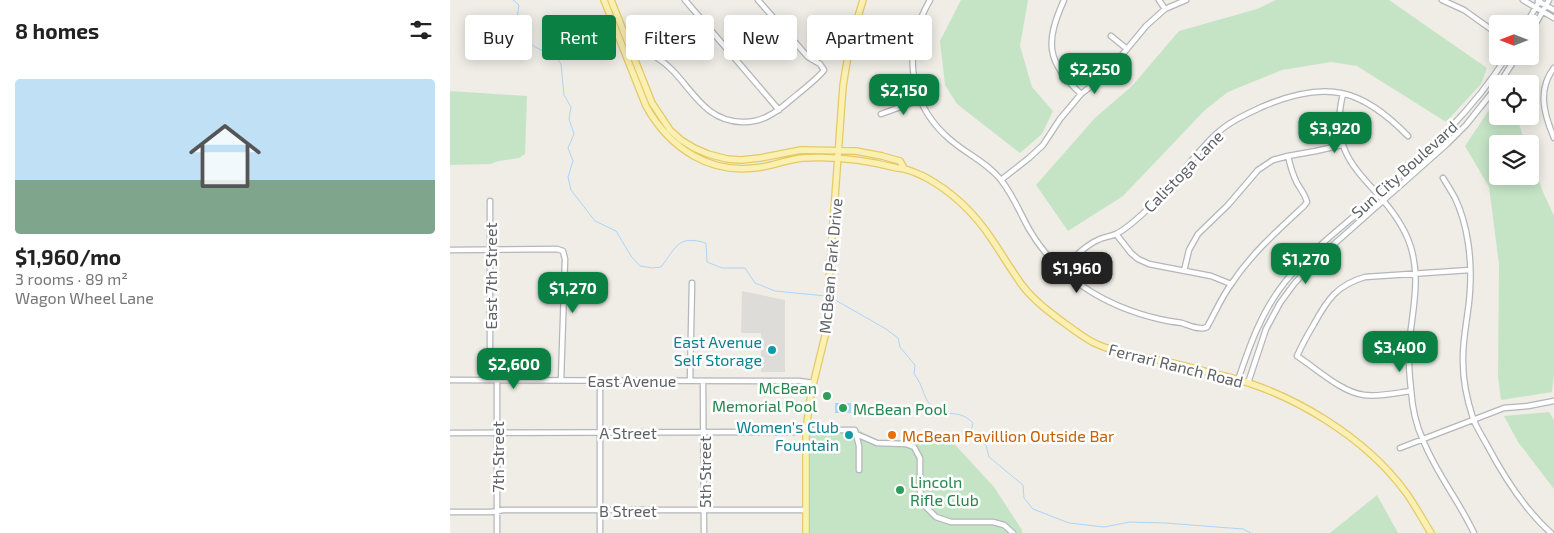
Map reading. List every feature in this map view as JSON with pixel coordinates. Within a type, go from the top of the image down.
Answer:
[{"type":"main road","name":"Ferrari Ranch Road","points":[[604,0],[646,106],[653,119],[665,135],[689,154],[706,162],[742,169],[763,167],[801,158],[855,159],[904,168],[932,181],[965,207],[985,230],[1023,287],[1043,307],[1066,324],[1098,345],[1127,355],[1158,360],[1248,383],[1275,393],[1311,411],[1354,441],[1373,457],[1406,493],[1431,533]]},
{"type":"main road","name":"Ferrari Ranch Road","points":[[611,0],[646,90],[659,115],[670,130],[694,148],[727,159],[742,160],[800,150],[856,152],[900,161],[904,168]]},
{"type":"main road","points":[[615,0],[624,34]]},
{"type":"main road","name":"McBean Park Drive","points":[[806,533],[806,431],[827,318],[845,73],[850,43],[863,0]]},
{"type":"street","points":[[685,0],[779,110]]},
{"type":"street","points":[[661,60],[705,108],[718,117],[734,122],[748,123],[764,120],[779,110],[821,75],[824,70],[820,64],[808,57],[758,0]]},
{"type":"street","points":[[930,0],[919,24],[912,53],[913,72],[920,100],[933,122],[945,136],[986,166],[1001,180],[1029,230],[1051,260],[1094,295],[1118,306],[1140,315],[1201,329],[1207,327],[1231,284],[1255,253],[1307,202],[1291,170],[1288,156]]},
{"type":"street","points":[[1064,0],[1051,36],[1052,54],[1058,69],[1081,94]]},
{"type":"street","points":[[1158,0],[1165,9]]},
{"type":"street","points":[[1001,180],[1043,145],[1081,94],[1099,80],[1146,26],[1165,9],[1186,0]]},
{"type":"street","points":[[1442,0],[1464,10],[1489,28]]},
{"type":"street","points":[[1522,0],[1554,18]]},
{"type":"street","points":[[1541,2],[1550,0]]},
{"type":"street","points":[[1537,15],[1541,2]]},
{"type":"street","points":[[1534,15],[1539,10],[1541,2]]},
{"type":"street","points":[[1541,2],[1554,10]]},
{"type":"street","points":[[1111,36],[1127,49]]},
{"type":"street","name":"Sun City Boulevard","points":[[1248,383],[1266,329],[1280,303],[1294,284],[1315,261],[1460,120],[1501,65]]},
{"type":"street","points":[[1554,68],[1548,75],[1543,105],[1547,122],[1554,138]]},
{"type":"street","name":"Calistoga Lane","points":[[1063,270],[1077,255],[1096,240],[1116,234],[1150,207],[1217,134],[1236,120],[1275,102],[1297,94],[1321,91],[1343,94],[1364,100],[1376,107],[1408,136]]},
{"type":"street","points":[[1343,94],[1339,121],[1342,145],[1346,155],[1356,170],[1391,210],[1409,242],[1416,273],[1410,337],[1411,391],[1422,440],[1474,533]]},
{"type":"street","name":"Sun City Boulevard","points":[[1238,380],[1255,331],[1266,309],[1280,288],[1310,256],[1447,144],[1466,125],[1489,96]]},
{"type":"street","points":[[881,114],[920,100]]},
{"type":"street","points":[[1184,271],[1189,250],[1198,234],[1228,205],[1258,170],[1273,160],[1342,145]]},
{"type":"street","points":[[1443,178],[1455,198],[1462,218],[1469,254],[1470,290],[1463,348],[1463,364],[1464,383],[1473,420],[1496,463],[1518,497],[1551,533]]},
{"type":"street","name":"East 7th Street","points":[[490,201],[490,380]]},
{"type":"street","points":[[1116,234],[1138,259],[1149,264],[1211,276],[1231,284]]},
{"type":"street","points":[[450,250],[557,249],[563,251],[565,259],[561,380]]},
{"type":"street","points":[[1411,391],[1374,396],[1354,392],[1345,389],[1297,356],[1330,298],[1341,288],[1355,280],[1365,277],[1470,270]]},
{"type":"street","points":[[690,381],[692,283]]},
{"type":"street","points":[[1373,335],[1410,337]]},
{"type":"street","name":"East Avenue","points":[[450,380],[798,381],[814,383]]},
{"type":"street","name":"7th Street","points":[[497,380],[497,533]]},
{"type":"street","points":[[600,380],[600,533]]},
{"type":"street","name":"5th Street","points":[[703,381],[704,533]]},
{"type":"street","points":[[1400,448],[1504,408],[1554,401]]},
{"type":"street","points":[[856,432],[861,427]]},
{"type":"street","name":"A Street","points":[[450,432],[856,432]]},
{"type":"street","points":[[856,432],[878,443],[906,444],[914,447],[920,458],[920,491],[925,506],[936,517],[951,522],[993,522],[1004,525],[1013,533]]},
{"type":"street","points":[[856,432],[859,446],[859,470]]},
{"type":"street","name":"B Street","points":[[450,512],[806,510]]},
{"type":"shaded area","points":[[742,291],[785,300],[785,372],[761,372],[761,333],[741,333]]},
{"type":"green space","points":[[961,0],[1028,0],[1020,46],[1032,87],[1053,111],[1042,134],[1020,153],[957,104],[945,85],[940,41]]},
{"type":"green space","points":[[1276,0],[1389,0],[1487,68],[1481,84],[1446,122],[1357,66],[1331,62],[1282,70],[1228,92],[1205,110],[1123,196],[1068,231],[1036,185],[1095,118],[1132,86],[1179,31],[1257,9]]},
{"type":"green space","points":[[450,91],[527,96],[525,154],[519,158],[490,164],[450,165]]},
{"type":"green space","points":[[1489,110],[1489,125],[1519,125],[1523,135],[1489,135],[1489,185],[1539,185],[1539,181],[1554,216],[1554,374],[1552,392],[1501,400],[1498,376],[1499,264],[1489,187],[1465,146]]},
{"type":"green space","points":[[1549,412],[1554,420],[1554,489],[1518,442],[1504,416]]},
{"type":"green space","points":[[856,429],[878,440],[916,440],[924,436],[947,436],[994,487],[1022,530],[1022,533],[809,533],[809,431]]},
{"type":"green space","points":[[1377,495],[1398,533],[1330,533]]},
{"type":"water","name":"McBean Pool","points":[[835,403],[851,403],[851,413],[835,413]]},
{"type":"waterway","points":[[513,0],[519,5],[517,18],[524,38],[535,47],[556,57],[561,64],[564,95],[571,107],[569,119],[574,134],[568,148],[573,161],[568,177],[571,190],[595,221],[616,231],[631,256],[640,266],[661,267],[679,244],[689,240],[697,241],[706,243],[707,262],[722,268],[745,268],[755,283],[775,291],[826,296]]},
{"type":"waterway","points":[[830,297],[886,329],[898,338],[900,347],[915,365],[914,374],[932,407],[939,412],[961,415],[973,423],[970,435],[986,445],[989,457],[1023,485],[1024,498],[1033,509],[1069,523],[1104,527],[1130,522],[1165,523],[1243,529],[1251,533]]},
{"type":"place","name":"East Avenue Self Storage","points":[[772,350]]},
{"type":"place","name":"McBean Memorial Pool","points":[[827,396]]},
{"type":"place","name":"McBean Pool","points":[[843,408]]},
{"type":"place","name":"Women's Club Fountain","points":[[849,435]]},
{"type":"place","name":"McBean Pavillion Outside Bar","points":[[892,435]]},
{"type":"place","name":"Lincoln Rifle Club","points":[[900,490]]}]
